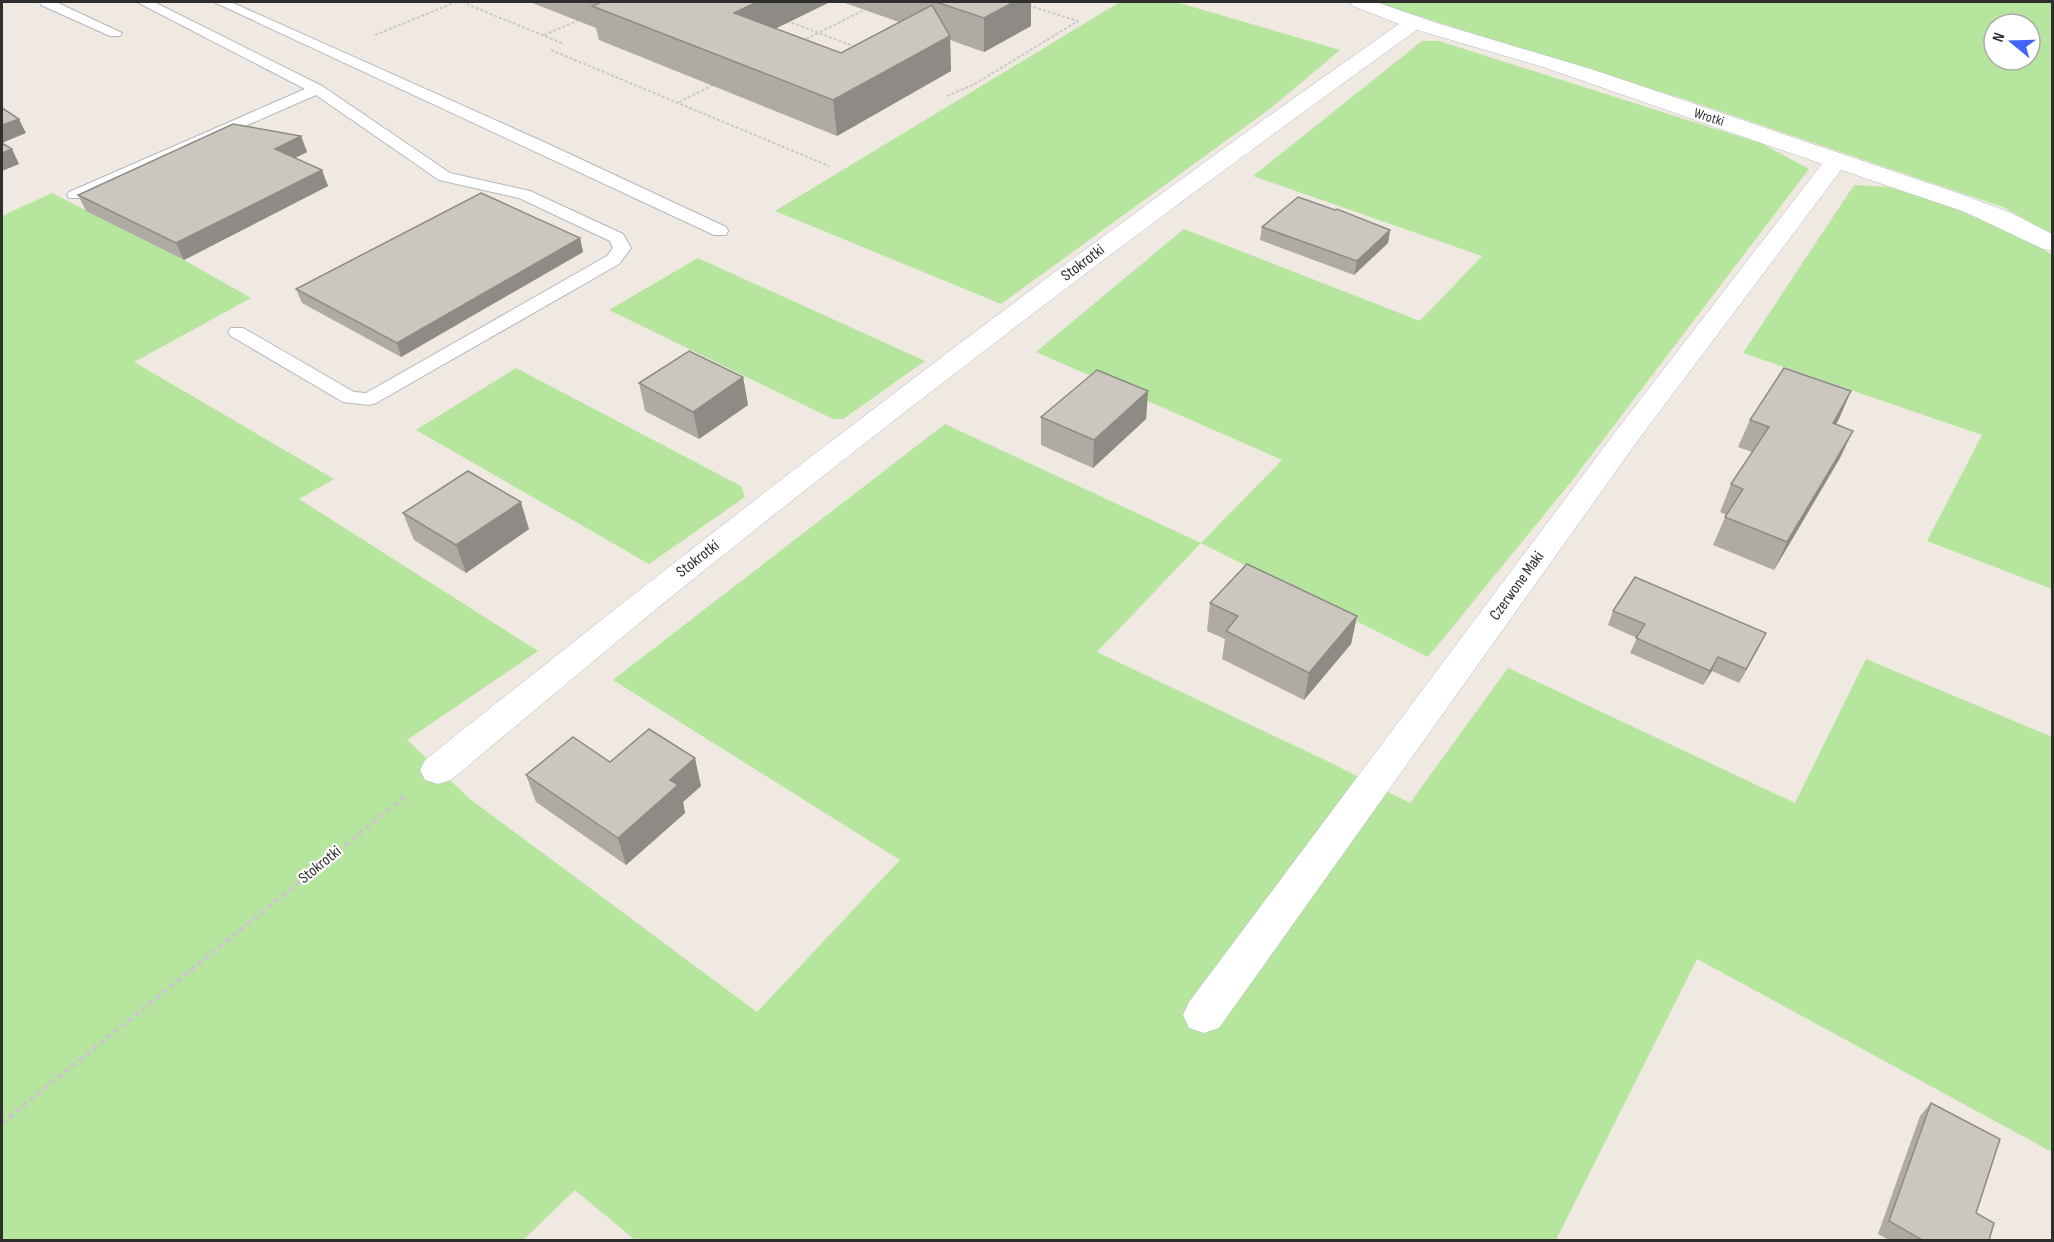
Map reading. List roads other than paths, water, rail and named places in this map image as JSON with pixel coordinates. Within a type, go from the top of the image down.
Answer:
[{"type":"street","name":"Wrotki","points":[[1360,2],[1415,22],[1550,63],[1836,161],[1945,195],[2026,228],[2052,244]]},
{"type":"street","name":"Stokrotki","points":[[438,770],[685,569],[1092,255],[1246,141],[1415,22]]},
{"type":"street","name":"Czerwone Maki","points":[[1204,1015],[1626,437],[1836,161]]},
{"type":"lane","points":[[46,2],[115,33]]},
{"type":"lane","points":[[144,2],[317,89],[445,177],[524,194],[617,238],[622,248],[613,260],[369,399],[350,398],[237,332]]},
{"type":"lane","points":[[221,2],[538,145],[720,231]]},
{"type":"lane","points":[[239,10],[261,2]]},
{"type":"lane","points":[[75,195],[317,89]]}]
